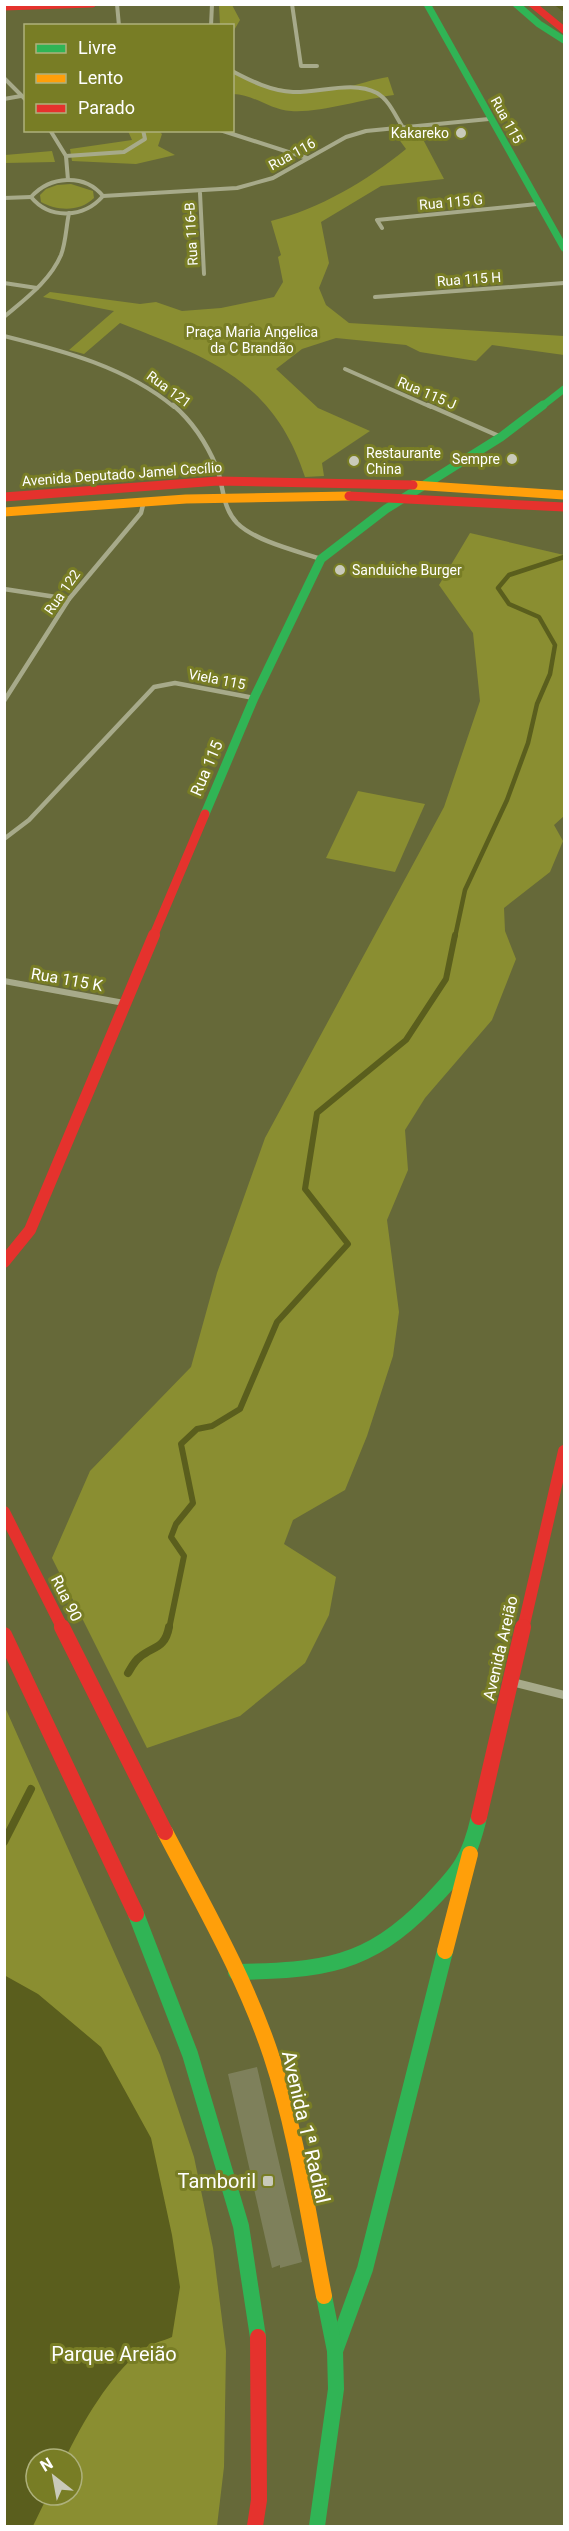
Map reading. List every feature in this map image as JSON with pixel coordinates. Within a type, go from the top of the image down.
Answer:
[{"type":"main road","points":[[4,7],[92,4]]},
{"type":"main road","name":"Rua 115","points":[[427,4],[489,119],[564,248]]},
{"type":"main road","points":[[516,4],[539,24],[564,40]]},
{"type":"main road","points":[[532,4],[564,30]]},
{"type":"main road","name":"Rua 115","points":[[4,1262],[30,1230],[254,698],[321,559],[419,486],[501,437],[564,389]]},
{"type":"main road","name":"Avenida Deputado Jamel Cecílio","points":[[4,497],[141,484],[220,481],[419,486],[564,495]]},
{"type":"main road","name":"Avenida Deputado Jamel Cecílio","points":[[4,512],[225,497],[402,498],[564,507]]},
{"type":"main road","name":"Avenida Areião","points":[[334,2351],[365,2269],[470,1854],[508,1681],[564,1451]]},
{"type":"main road","name":"Rua 90","points":[[4,1512],[99,1699]]},
{"type":"main road","points":[[4,1635],[143,1929],[190,2054],[241,2226],[258,2334],[259,2500],[255,2526]]},
{"type":"main road","name":"Avenida 1ª Radial","points":[[99,1699],[236,1972],[263,2033],[281,2086],[334,2351],[336,2389],[317,2526]]},
{"type":"main road","points":[[236,1972],[312,1969],[364,1956],[400,1932],[435,1898],[470,1854]]},
{"type":"street","points":[[117,4],[118,24]]},
{"type":"street","points":[[212,4],[212,24]]},
{"type":"street","points":[[292,4],[301,66],[317,66]]},
{"type":"street","points":[[234,72],[264,87],[299,93],[356,89],[372,91],[381,96],[402,126]]},
{"type":"street","points":[[4,78],[24,98]]},
{"type":"street","points":[[4,99],[21,96]]},
{"type":"street","name":"Rua 116","points":[[103,196],[237,188],[273,178],[346,137],[402,126],[489,119]]},
{"type":"street","points":[[51,132],[66,156],[68,180]]},
{"type":"street","points":[[66,156],[124,152],[144,139],[143,132]]},
{"type":"street","points":[[226,132],[307,158]]},
{"type":"street","points":[[68,180],[86,182],[99,188],[103,196],[99,204],[69,213],[35,206],[31,197],[36,189],[50,183],[68,180]]},
{"type":"street","name":"Rua 116-B","points":[[200,192],[204,274]]},
{"type":"street","points":[[4,198],[31,197]]},
{"type":"street","name":"Rua 115 G","points":[[382,228],[377,220],[537,204]]},
{"type":"street","points":[[4,317],[37,288],[61,254],[69,213]]},
{"type":"street","points":[[4,283],[37,288]]},
{"type":"street","name":"Rua 115 H","points":[[375,297],[564,283]]},
{"type":"street","name":"Rua 121","points":[[4,336],[72,353],[136,380],[183,411],[212,455],[225,497],[224,505],[238,524],[273,543],[321,559]]},
{"type":"street","name":"Rua 115 J","points":[[345,369],[501,437]]},
{"type":"street","name":"Rua 122","points":[[4,701],[69,599],[141,513],[144,501]]},
{"type":"street","points":[[4,589],[69,599]]},
{"type":"street","name":"Viela 115","points":[[4,839],[29,820],[154,687],[176,683],[254,698]]},
{"type":"street","name":"Rua 115 K","points":[[4,981],[124,1003]]},
{"type":"street","points":[[508,1681],[564,1695]]},
{"type":"green space","points":[[219,5],[232,5],[240,20],[234,30],[234,24],[220,24]]},
{"type":"green space","points":[[234,69],[257,82],[300,91],[343,88],[388,77],[394,95],[315,110],[291,111],[234,94]]},
{"type":"green space","name":"Praça Maria Angelica da C Brandão","points":[[417,128],[444,179],[381,186],[321,222],[329,263],[319,288],[326,305],[349,323],[564,336],[564,355],[492,345],[476,361],[420,352],[406,345],[336,338],[302,349],[276,369],[318,408],[370,431],[322,463],[324,476],[305,477],[292,444],[275,417],[256,395],[234,376],[209,361],[120,323],[84,354],[69,350],[114,311],[43,297],[50,292],[140,304],[156,302],[182,311],[221,308],[274,297],[283,282],[278,257],[281,255],[271,221],[307,209],[359,183],[406,149],[398,138],[396,130]]},
{"type":"green space","points":[[128,132],[160,132],[162,134],[158,146],[175,155],[136,164],[72,161],[70,149],[132,140]]},
{"type":"green space","points":[[52,151],[55,162],[5,163],[5,155]]},
{"type":"green space","points":[[71,184],[93,191],[94,198],[82,206],[68,209],[41,202],[40,195],[46,189]]},
{"type":"green space","points":[[470,533],[564,555],[564,816],[554,825],[563,841],[550,872],[504,908],[505,931],[516,959],[492,1020],[425,1098],[405,1130],[408,1170],[387,1220],[399,1312],[393,1356],[367,1436],[345,1490],[293,1520],[284,1544],[336,1577],[329,1615],[305,1663],[240,1716],[147,1748],[52,1558],[90,1471],[191,1367],[217,1273],[265,1138],[444,807],[480,701],[473,633],[439,585]]},
{"type":"green space","points":[[358,791],[425,804],[395,872],[326,858]]},
{"type":"green space","name":"Parque Areião","points":[[4,1705],[160,2055],[194,2157],[213,2248],[226,2351],[224,2467],[217,2526],[5,2526]]},
{"type":"shaded area","points":[[4,1975],[38,1994],[101,2047],[151,2138],[172,2235],[180,2287],[172,2337],[152,2344],[130,2360],[88,2415],[71,2447],[24,2447],[24,2507],[42,2507],[33,2526],[5,2526]]},
{"type":"building","name":"Tamboril","points":[[257,2067],[302,2262],[280,2268],[280,2265],[272,2268],[228,2074]]},
{"type":"waterway","points":[[558,4],[564,9]]},
{"type":"waterway","points":[[455,937],[465,890],[507,800],[528,743],[537,704],[550,674],[555,645],[539,617],[509,604],[498,588],[509,575],[564,557]]},
{"type":"waterway","points":[[169,1629],[184,1556],[171,1537],[176,1524],[193,1503],[181,1444],[197,1429],[212,1426],[240,1409],[277,1322],[348,1244],[305,1189],[317,1113],[406,1040],[446,979],[455,935]]},
{"type":"waterway","points":[[128,1673],[138,1658],[165,1639],[169,1627]]},
{"type":"waterway","points":[[4,1842],[31,1789]]},
{"type":"traffic: fast","points":[[427,4],[564,248]]},
{"type":"traffic: fast","points":[[516,4],[539,24],[564,40]]},
{"type":"traffic: fast","points":[[205,814],[254,698],[321,559],[386,509],[501,437],[564,389]]},
{"type":"traffic: fast","points":[[236,1972],[321,1967],[367,1953],[389,1940],[410,1922],[459,1870],[472,1848],[479,1817]]},
{"type":"traffic: fast","points":[[136,1914],[190,2054],[241,2226],[258,2337]]},
{"type":"traffic: fast","points":[[335,2351],[365,2269],[445,1951]]},
{"type":"traffic: fast","points":[[317,2526],[336,2389],[335,2351],[324,2296]]},
{"type":"traffic: slow","points":[[413,485],[564,495]]},
{"type":"traffic: slow","points":[[4,512],[186,499],[349,496]]},
{"type":"traffic: slow","points":[[165,1832],[229,1956],[271,2053],[294,2138],[324,2296]]},
{"type":"traffic: slow","points":[[445,1951],[470,1854]]},
{"type":"traffic: jam","points":[[4,7],[92,4]]},
{"type":"traffic: jam","points":[[532,4],[564,30]]},
{"type":"traffic: jam","points":[[4,497],[218,481],[413,485]]},
{"type":"traffic: jam","points":[[349,496],[564,507]]},
{"type":"traffic: jam","points":[[4,1262],[30,1230],[205,814]]},
{"type":"traffic: jam","points":[[479,1817],[564,1451]]},
{"type":"traffic: jam","points":[[4,1512],[165,1832]]},
{"type":"traffic: jam","points":[[4,1635],[136,1914]]},
{"type":"traffic: jam","points":[[255,2526],[259,2500],[258,2337]]},
{"type":"place","name":"Kakareko","points":[[461,133]]},
{"type":"place","name":"Sempre","points":[[512,459]]},
{"type":"place","name":"Restaurante China","points":[[354,461]]},
{"type":"place","name":"Sanduiche Burger","points":[[340,570]]},
{"type":"place","name":"Tamboril","points":[[268,2181]]}]
